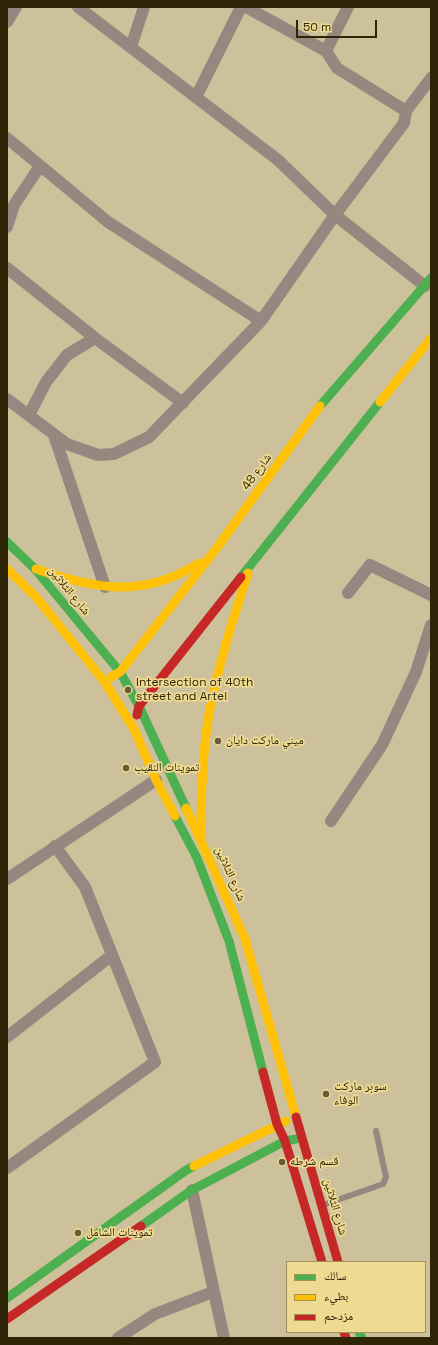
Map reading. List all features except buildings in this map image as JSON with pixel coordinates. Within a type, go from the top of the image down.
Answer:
[{"type":"main road","name":"شارع 48","points":[[104,681],[120,672],[216,549],[323,401],[428,282]]},
{"type":"main road","points":[[134,729],[139,706],[250,563],[429,345]]},
{"type":"main road","name":"شارع الثلاثين","points":[[7,542],[35,568],[120,672],[139,706],[201,839],[245,939],[338,1261]]},
{"type":"main road","points":[[35,568],[68,581],[105,587],[152,585],[173,579],[188,572],[216,549]]},
{"type":"main road","points":[[201,839],[202,774],[209,714],[226,644],[250,563]]},
{"type":"main road","name":"شارع الثلاثين","points":[[7,569],[36,597],[104,681],[134,729],[156,780],[197,858],[229,941],[277,1124],[285,1141],[322,1261]]},
{"type":"main road","points":[[7,1298],[185,1172],[277,1124],[296,1119]]},
{"type":"main road","points":[[7,1319],[192,1190],[285,1141],[302,1138]]},
{"type":"street","points":[[7,22],[16,7]]},
{"type":"street","points":[[78,7],[278,160],[335,215],[428,282]]},
{"type":"street","points":[[131,47],[144,7]]},
{"type":"street","points":[[196,97],[241,7]]},
{"type":"street","points":[[246,7],[326,51],[337,68],[406,111]]},
{"type":"street","points":[[326,51],[348,7]]},
{"type":"street","points":[[7,399],[67,444],[98,455],[114,454],[150,437],[183,404],[261,320],[335,215],[404,123],[406,111],[431,78]]},
{"type":"street","points":[[7,138],[108,222],[261,320]]},
{"type":"street","points":[[7,227],[14,205],[40,166]]},
{"type":"street","points":[[7,268],[95,338],[183,404]]},
{"type":"street","points":[[29,415],[46,382],[67,354],[95,338]]},
{"type":"street","points":[[54,435],[105,587]]},
{"type":"street","points":[[348,593],[370,565],[431,595]]},
{"type":"street","points":[[331,821],[382,745],[416,672],[431,625]]},
{"type":"street","points":[[7,879],[12,868],[55,846],[156,780]]},
{"type":"street","points":[[7,1168],[154,1062],[85,887],[55,846]]},
{"type":"street","points":[[7,1037],[112,955]]},
{"type":"street","points":[[192,1190],[224,1338]]},
{"type":"street","points":[[118,1338],[155,1314],[213,1292]]},
{"type":"lane","points":[[322,1206],[383,1184],[386,1177],[376,1131]]},
{"type":"traffic: fast","points":[[320,406],[431,278]]},
{"type":"traffic: fast","points":[[241,577],[380,402]]},
{"type":"traffic: fast","points":[[7,542],[35,569],[120,672],[139,706],[186,808]]},
{"type":"traffic: fast","points":[[175,816],[197,858],[229,941],[263,1072]]},
{"type":"traffic: fast","points":[[141,1226],[192,1190],[285,1141],[296,1139]]},
{"type":"traffic: fast","points":[[7,1298],[194,1166]]},
{"type":"traffic: fast","points":[[360,1333],[362,1338]]},
{"type":"traffic: slow","points":[[380,402],[431,338]]},
{"type":"traffic: slow","points":[[111,677],[120,672],[216,549],[320,406]]},
{"type":"traffic: slow","points":[[36,569],[78,582],[119,587],[138,586],[158,582],[199,563]]},
{"type":"traffic: slow","points":[[7,569],[36,597],[104,681],[134,729],[156,780],[175,816]]},
{"type":"traffic: slow","points":[[201,835],[202,774],[209,714],[221,660],[248,573]]},
{"type":"traffic: slow","points":[[186,808],[245,939],[296,1117]]},
{"type":"traffic: slow","points":[[194,1166],[286,1121]]},
{"type":"traffic: jam","points":[[137,715],[139,706],[241,577]]},
{"type":"traffic: jam","points":[[263,1072],[277,1124],[285,1141],[322,1261]]},
{"type":"traffic: jam","points":[[296,1117],[338,1261]]},
{"type":"traffic: jam","points":[[7,1319],[141,1226]]},
{"type":"traffic: jam","points":[[344,1333],[346,1338]]},
{"type":"place","name":"Intersection of 40th street and Artel","points":[[128,690]]},
{"type":"place","name":"ميني ماركت دايان","points":[[218,741]]},
{"type":"place","name":"تموينات النقيب","points":[[126,768]]},
{"type":"place","name":"سوبر ماركت الوفاء","points":[[326,1094]]},
{"type":"place","name":"قسم شرطه","points":[[282,1162]]},
{"type":"place","name":"تموينات الشامل","points":[[78,1233]]}]
